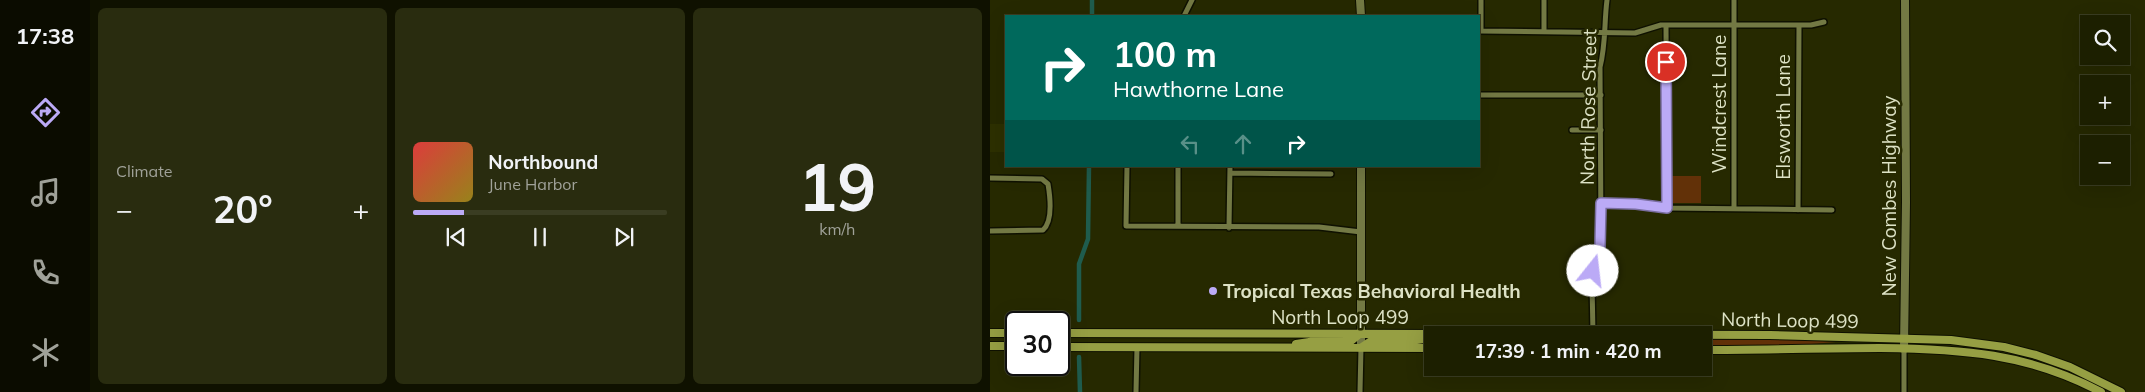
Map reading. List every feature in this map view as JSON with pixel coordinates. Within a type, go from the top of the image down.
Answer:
[{"type":"main road","points":[[990,333],[1005,333]]},
{"type":"main road","name":"North Loop 499","points":[[1070,333],[1424,334]]},
{"type":"main road","points":[[1136,333],[1137,347]]},
{"type":"main road","points":[[1274,347],[1316,341],[1351,341],[1361,333]]},
{"type":"main road","name":"North Loop 499","points":[[1712,335],[1904,339],[1979,343],[2018,350],[2070,366],[2121,392]]},
{"type":"main road","points":[[1361,348],[1372,341],[1424,339]]},
{"type":"main road","points":[[990,346],[1005,346]]},
{"type":"main road","name":"North Loop 499","points":[[1070,347],[1424,348]]},
{"type":"main road","name":"North Loop 499","points":[[1712,350],[1904,349],[1978,352],[2009,358],[2066,376],[2101,392]]},
{"type":"street","points":[[1184,15],[1192,0]]},
{"type":"street","points":[[1360,0],[1361,15]]},
{"type":"street","points":[[1482,0],[1480,31],[1635,33],[1666,25],[1799,25],[1824,22]]},
{"type":"street","points":[[1544,0],[1544,31]]},
{"type":"street","name":"North Rose Street","points":[[1593,326],[1592,283],[1600,246],[1600,67],[1605,47],[1604,32],[1607,0]]},
{"type":"street","name":"Windcrest Lane","points":[[1734,0],[1734,208]]},
{"type":"street","name":"New Combes Highway","points":[[1904,392],[1906,202],[1905,0]]},
{"type":"street","points":[[1666,25],[1667,208]]},
{"type":"street","name":"Elsworth Lane","points":[[1798,210],[1799,25]]},
{"type":"street","points":[[1480,94],[1601,95]]},
{"type":"street","points":[[1572,130],[1601,130]]},
{"type":"street","points":[[1127,167],[1126,226],[1319,227],[1361,232]]},
{"type":"street","points":[[1178,167],[1178,226]]},
{"type":"street","points":[[1229,228],[1230,167]]},
{"type":"street","points":[[1360,392],[1361,167]]},
{"type":"street","points":[[1230,173],[1331,174]]},
{"type":"street","points":[[990,178],[1042,179],[1048,184],[1049,220],[1043,230],[990,231]]},
{"type":"street","points":[[1601,203],[1636,204],[1667,208],[1832,210]]},
{"type":"street","points":[[1136,392],[1137,347]]},
{"type":"shaded area","points":[[990,124],[1005,124],[1005,152],[990,152]]},
{"type":"shaded area","points":[[1672,176],[1701,176],[1701,203],[1672,203]]},
{"type":"shaded area","points":[[1712,338],[1836,342],[1787,346],[1712,346]]},
{"type":"waterway","points":[[1092,0],[1092,15]]},
{"type":"waterway","points":[[1079,320],[1079,264],[1088,239],[1089,167]]},
{"type":"waterway","points":[[1079,357],[1080,392]]},
{"type":"place","name":"Tropical Texas Behavioral Health","points":[[1213,291]]},
{"type":"route","points":[[1593,271],[1600,246],[1601,203],[1644,204],[1667,208],[1666,62]]}]
